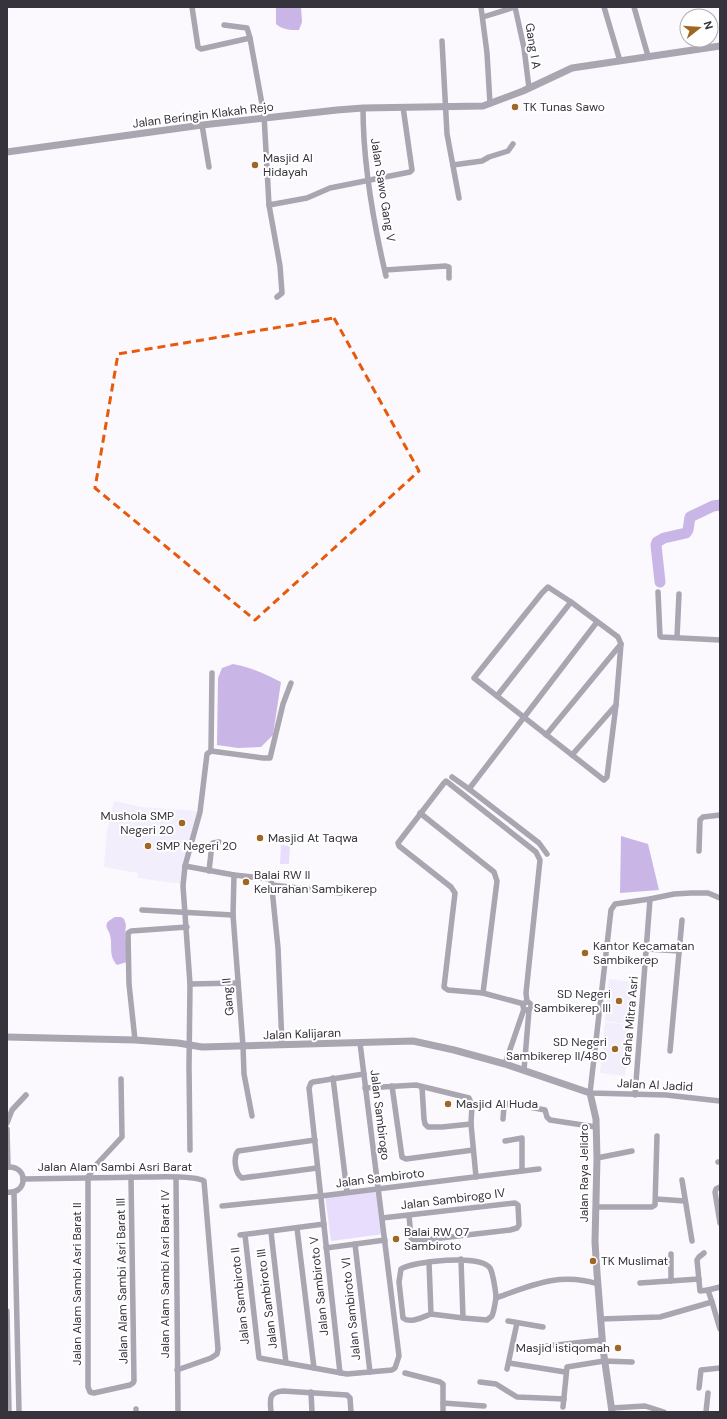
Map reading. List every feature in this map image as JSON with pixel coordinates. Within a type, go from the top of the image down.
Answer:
[{"type":"street","points":[[192,7],[198,47],[201,49],[250,38]]},
{"type":"street","points":[[481,7],[488,54],[490,104]]},
{"type":"street","points":[[483,17],[515,7]]},
{"type":"street","name":"Gang I A","points":[[515,7],[524,48],[528,88]]},
{"type":"street","points":[[604,7],[620,61]]},
{"type":"street","points":[[634,7],[648,56]]},
{"type":"street","points":[[224,25],[247,28],[250,38],[264,119],[269,205],[280,266],[282,292],[277,297]]},
{"type":"street","points":[[442,41],[447,134],[459,198]]},
{"type":"street","name":"Jalan Beringin Klakah Rejo","points":[[7,152],[202,125],[337,110],[363,108],[482,106],[528,88],[572,68],[720,46]]},
{"type":"street","points":[[269,205],[302,199],[330,188],[411,171],[402,107]]},
{"type":"street","name":"Jalan Sawo Gang V","points":[[363,108],[363,133],[368,181],[386,273],[446,266],[449,267],[449,278]]},
{"type":"street","points":[[202,125],[209,167]]},
{"type":"street","points":[[453,165],[482,161],[489,157],[508,151],[512,144]]},
{"type":"street","points":[[548,587],[597,622],[618,637],[621,644],[616,705],[606,779],[602,780],[474,678],[548,587]]},
{"type":"street","points":[[658,592],[659,634],[661,637],[720,640]]},
{"type":"street","points":[[677,637],[679,594]]},
{"type":"street","points":[[496,696],[571,602]]},
{"type":"street","points":[[469,789],[597,622]]},
{"type":"street","points":[[546,735],[621,644]]},
{"type":"street","points":[[190,1150],[190,984],[183,886],[185,866],[200,812],[207,754],[211,751],[212,674]]},
{"type":"street","points":[[211,751],[270,758],[283,704],[291,683]]},
{"type":"street","points":[[572,755],[616,705]]},
{"type":"street","points":[[452,777],[539,843],[547,854]]},
{"type":"street","points":[[524,1070],[526,1006],[526,993],[540,860],[536,852],[446,781],[398,843],[399,846],[450,887],[455,893],[444,987],[448,990],[483,993],[526,1006]]},
{"type":"street","points":[[420,813],[496,875],[497,881],[483,993]]},
{"type":"street","points":[[699,852],[700,820],[703,817],[720,814]]},
{"type":"street","points":[[502,824],[507,818]]},
{"type":"street","points":[[209,871],[212,844],[219,842]]},
{"type":"street","points":[[185,866],[234,875],[271,879],[278,948],[282,1045]]},
{"type":"street","name":"Gang II","points":[[234,875],[233,915],[244,1046],[244,1074],[252,1116]]},
{"type":"street","points":[[272,885],[341,893]]},
{"type":"street","points":[[650,899],[674,894],[697,892],[708,893],[720,898]]},
{"type":"street","name":"Jalan Raya Jelidro","points":[[612,1410],[604,1361],[595,1242],[597,1158],[596,1119],[590,1093],[611,910],[615,904],[650,899]]},
{"type":"street","name":"Graha Mitra Asri","points":[[635,1094],[650,899]]},
{"type":"street","points":[[142,910],[233,915]]},
{"type":"street","points":[[670,1051],[682,920]]},
{"type":"street","points":[[135,1040],[130,984],[128,933],[131,931],[187,927]]},
{"type":"street","points":[[647,949],[679,951]]},
{"type":"street","points":[[190,984],[238,983]]},
{"type":"street","points":[[505,1064],[526,1006]]},
{"type":"street","name":"Jalan Kalijaran","points":[[7,1037],[135,1040],[173,1042],[202,1047],[360,1043],[405,1040],[419,1042],[505,1064],[590,1093]]},
{"type":"street","name":"Jalan Sambirogo","points":[[360,1043],[399,1356],[397,1366],[394,1369],[370,1372]]},
{"type":"street","points":[[347,1192],[333,1078],[364,1074]]},
{"type":"street","name":"Jalan Sambiroto V","points":[[333,1078],[311,1083],[309,1091],[340,1373]]},
{"type":"street","points":[[88,1177],[96,1165],[122,1137],[121,1079]]},
{"type":"street","points":[[366,1088],[416,1085],[422,1088],[469,1098],[473,1110],[471,1124],[476,1177]]},
{"type":"street","points":[[392,1086],[402,1157],[406,1159],[473,1150]]},
{"type":"street","points":[[422,1088],[424,1119],[425,1124],[428,1127],[471,1124]]},
{"type":"street","name":"Jalan Al Jadid","points":[[590,1093],[666,1095],[720,1101]]},
{"type":"street","points":[[7,1123],[12,1110],[26,1095]]},
{"type":"street","points":[[502,1119],[504,1106],[505,1104],[509,1104],[545,1110],[547,1118],[550,1120],[596,1127]]},
{"type":"street","points":[[7,1129],[8,1167],[16,1168],[20,1171],[23,1179],[19,1189],[14,1192],[7,1192]]},
{"type":"street","points":[[596,1207],[652,1207],[655,1205],[657,1136]]},
{"type":"street","points":[[505,1141],[522,1138],[522,1171]]},
{"type":"street","points":[[314,1140],[238,1151],[235,1154],[237,1173],[242,1178],[318,1168]]},
{"type":"street","points":[[597,1158],[632,1151]]},
{"type":"street","name":"Jalan Sambiroto","points":[[222,1206],[320,1196],[539,1169]]},
{"type":"street","name":"Jalan Alam Sambi Asri Barat","points":[[23,1179],[88,1177],[202,1179],[205,1183],[218,1349],[217,1354],[210,1358],[177,1372]]},
{"type":"street","name":"Jalan Alam Sambi Asri Barat II","points":[[88,1177],[88,1387],[90,1392],[94,1394],[133,1383]]},
{"type":"street","name":"Jalan Alam Sambi Asri Barat III","points":[[132,1177],[133,1383]]},
{"type":"street","name":"Jalan Alam Sambi Asri Barat IV","points":[[176,1178],[178,1412]]},
{"type":"street","points":[[682,1180],[692,1241]]},
{"type":"street","points":[[720,1187],[716,1189],[715,1192],[720,1223]]},
{"type":"street","points":[[14,1192],[19,1412]]},
{"type":"street","points":[[656,1198],[685,1201]]},
{"type":"street","name":"Jalan Sambirogo IV","points":[[382,1218],[515,1203],[518,1205],[519,1225],[517,1228],[510,1230],[414,1241],[411,1238],[409,1215]]},
{"type":"street","name":"Jalan Sambiroto II","points":[[286,1363],[260,1359],[258,1356],[242,1235],[324,1224]]},
{"type":"street","points":[[297,1228],[314,1368]]},
{"type":"street","name":"Jalan Sambiroto III","points":[[271,1232],[286,1363]]},
{"type":"street","points":[[326,1248],[385,1240]]},
{"type":"street","name":"Jalan Sambiroto VI","points":[[355,1244],[370,1372]]},
{"type":"street","points":[[704,1253],[698,1258],[698,1279],[700,1291],[720,1287]]},
{"type":"street","points":[[671,1254],[671,1281]]},
{"type":"street","points":[[461,1259],[463,1318]]},
{"type":"street","points":[[461,1259],[480,1263],[490,1268],[496,1298],[490,1319],[483,1320],[431,1314],[410,1321],[405,1320],[403,1318],[399,1282],[399,1276],[403,1268],[429,1262],[461,1259]]},
{"type":"street","points":[[429,1262],[431,1314]]},
{"type":"street","points":[[496,1298],[531,1286],[558,1279],[582,1280],[598,1284]]},
{"type":"street","points":[[640,1283],[698,1279]]},
{"type":"street","points":[[708,1290],[720,1329]]},
{"type":"street","points":[[601,1319],[660,1317],[712,1302]]},
{"type":"street","points":[[7,1311],[10,1412]]},
{"type":"street","points":[[508,1321],[543,1327]]},
{"type":"street","points":[[517,1323],[508,1366],[566,1372]]},
{"type":"street","points":[[538,1347],[602,1340]]},
{"type":"street","points":[[563,1408],[567,1367],[604,1361],[632,1362]]},
{"type":"street","points":[[286,1363],[340,1373],[370,1372]]},
{"type":"street","points":[[699,1388],[701,1370],[720,1368]]},
{"type":"street","points":[[405,1373],[440,1382],[444,1386],[443,1412],[446,1412]]},
{"type":"street","points":[[480,1382],[496,1384],[517,1397],[564,1399]]},
{"type":"street","points":[[271,1412],[270,1400],[272,1395],[276,1392],[311,1392],[348,1394],[351,1403],[351,1412]]},
{"type":"street","points":[[311,1392],[312,1412]]},
{"type":"street","points":[[706,1412],[708,1393]]},
{"type":"street","points":[[443,1403],[484,1406]]},
{"type":"street","points":[[612,1410],[645,1406],[664,1412]]},
{"type":"highlighted area","points":[[334,318],[419,471],[255,620],[95,488],[118,354]]},
{"type":"shaded area","points":[[276,7],[301,7],[302,22],[299,30],[284,29],[276,24]]},
{"type":"shaded area","points":[[233,664],[258,671],[281,682],[273,735],[261,747],[238,748],[217,745],[218,678],[222,668]]},
{"type":"shaded area","name":"SMP Negeri 20","points":[[114,801],[142,807],[199,811],[182,884],[137,878],[138,873],[104,867],[107,830]]},
{"type":"shaded area","points":[[621,836],[648,844],[659,890],[620,893]]},
{"type":"shaded area","points":[[281,845],[290,846],[289,864],[280,864]]},
{"type":"shaded area","points":[[115,917],[121,917],[124,919],[126,925],[125,934],[128,960],[127,962],[117,965],[113,958],[111,939],[106,926],[110,920]]},
{"type":"shaded area","name":"SD Negeri Sambikerep III","points":[[609,979],[633,982],[628,1024],[605,1021]]},
{"type":"shaded area","name":"SD Negeri Sambikerep II/480","points":[[605,1022],[631,1025],[625,1076],[600,1073]]},
{"type":"shaded area","points":[[378,1188],[384,1234],[331,1241],[325,1195]]},
{"type":"waterway","points":[[660,582],[656,545],[657,542],[664,538],[686,533],[688,530],[690,517],[713,506],[720,505]]},
{"type":"place","name":"TK Tunas Sawo","points":[[515,107]]},
{"type":"place","name":"Masjid Al Hidayah","points":[[255,165]]},
{"type":"place","name":"Mushola SMP Negeri 20","points":[[182,823]]},
{"type":"place","name":"Masjid At Taqwa","points":[[260,838]]},
{"type":"place","name":"SMP Negeri 20","points":[[148,846]]},
{"type":"place","name":"Balai RW II Kelurahan Sambikerep","points":[[246,882]]},
{"type":"place","name":"Kantor Kecamatan Sambikerep","points":[[585,953]]},
{"type":"place","name":"SD Negeri Sambikerep III","points":[[619,1001]]},
{"type":"place","name":"SD Negeri Sambikerep II/480","points":[[615,1049]]},
{"type":"place","name":"Masjid Al Huda","points":[[448,1104]]},
{"type":"place","name":"Balai RW 07 Sambiroto","points":[[396,1239]]},
{"type":"place","name":"TK Muslimat","points":[[593,1261]]},
{"type":"place","name":"Masjid istiqomah","points":[[618,1348]]}]
